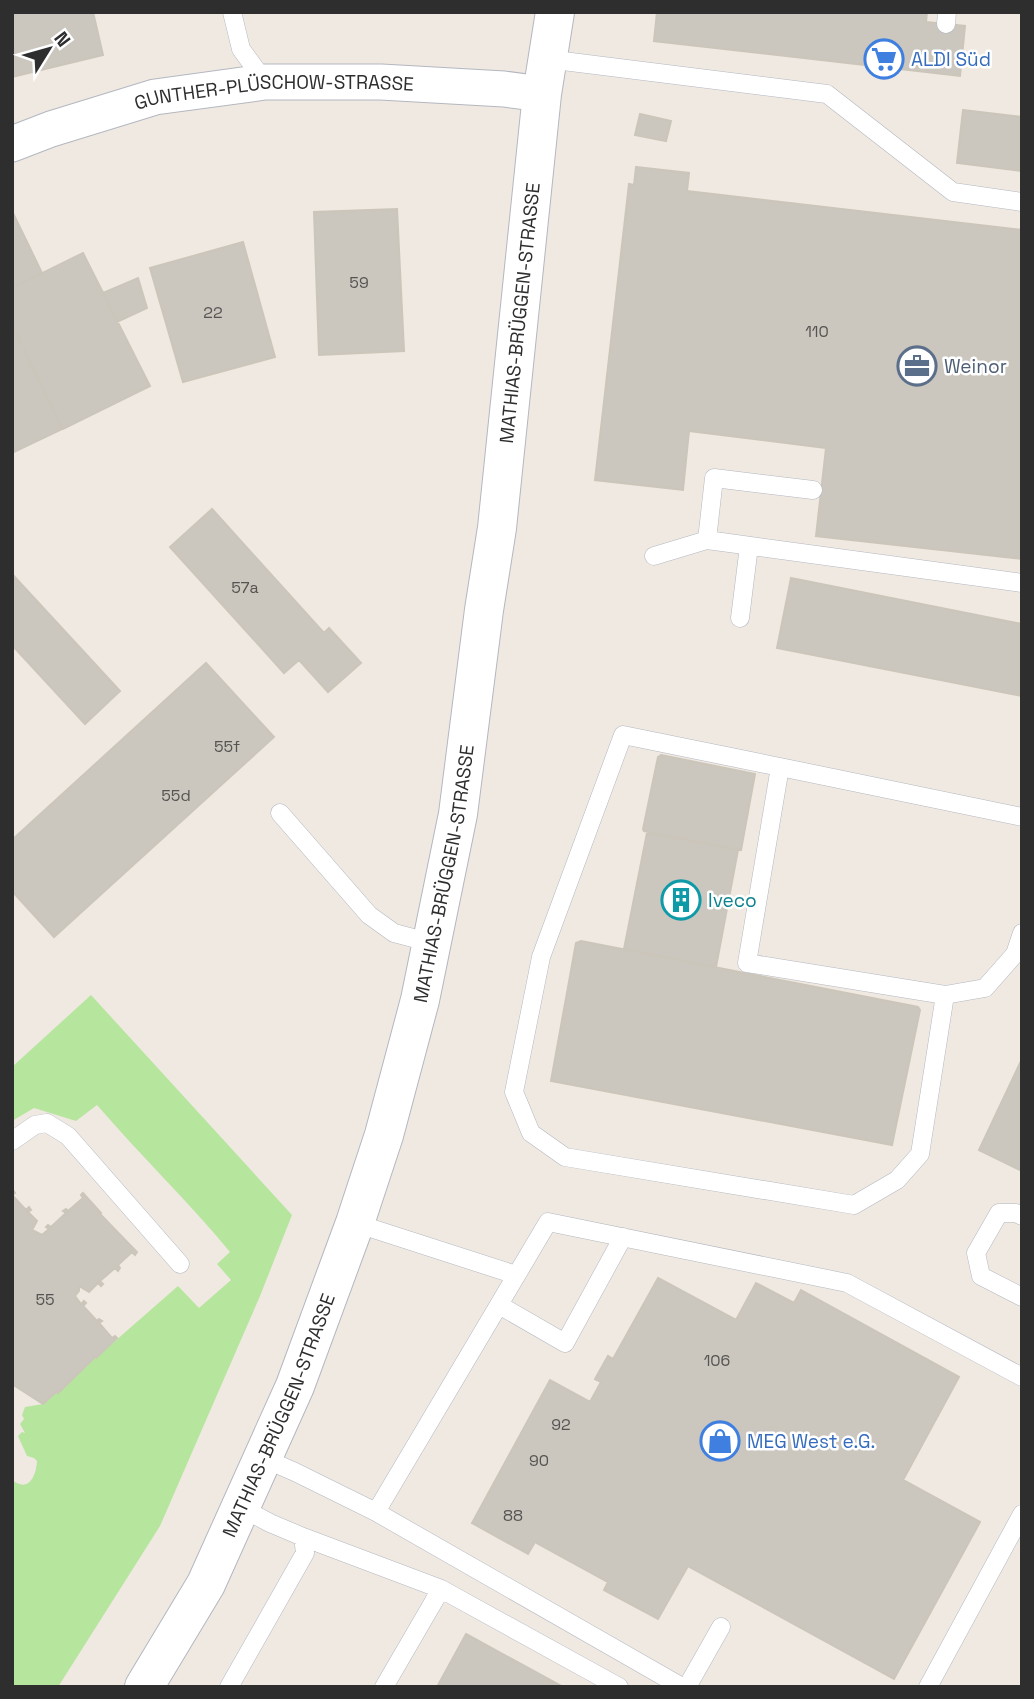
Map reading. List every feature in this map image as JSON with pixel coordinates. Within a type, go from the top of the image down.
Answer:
[{"type":"street","name":"MATHIAS-BRÜGGEN-STRASSE","points":[[144,1687],[206,1584],[295,1386],[384,1135],[420,1000],[458,814],[497,527],[545,77],[555,12]]},
{"type":"street","name":"GUNTHER-PLÜSCHOW-STRASSE","points":[[12,144],[155,97],[265,82],[381,82],[504,89],[545,77]]},
{"type":"lane","points":[[232,12],[241,49],[265,82]]},
{"type":"lane","points":[[545,77],[827,94],[953,192],[1022,202]]},
{"type":"lane","points":[[706,540],[714,478],[813,490]]},
{"type":"lane","points":[[654,556],[706,540],[1022,583]]},
{"type":"lane","points":[[740,618],[749,546]]},
{"type":"lane","points":[[945,995],[920,1154],[897,1180],[854,1205],[565,1157],[531,1133],[514,1092],[541,957],[623,735],[1022,817]]},
{"type":"lane","points":[[780,767],[747,963],[945,995],[985,988],[1015,954],[1022,933]]},
{"type":"lane","points":[[280,813],[369,915],[394,933],[432,943]]},
{"type":"lane","points":[[12,1141],[35,1125],[47,1123],[68,1136],[180,1264]]},
{"type":"lane","points":[[1022,1216],[1016,1213],[999,1213],[976,1253],[981,1276],[1022,1297]]},
{"type":"lane","points":[[376,1512],[548,1222],[847,1283],[1022,1377]]},
{"type":"lane","points":[[355,1223],[516,1275]]},
{"type":"lane","points":[[499,1304],[565,1343],[623,1237]]},
{"type":"lane","points":[[263,1458],[376,1512],[681,1687]]},
{"type":"lane","points":[[240,1507],[303,1537],[441,1589],[619,1687]]},
{"type":"lane","points":[[928,1687],[1022,1514]]},
{"type":"lane","points":[[229,1687],[305,1553],[303,1537]]},
{"type":"lane","points":[[384,1687],[441,1589]]},
{"type":"lane","points":[[687,1687],[721,1627]]},
{"type":"green space","points":[[91,995],[292,1215],[260,1296],[160,1526],[58,1687],[12,1687],[12,1480],[23,1485],[31,1481],[37,1461],[27,1456],[18,1436],[22,1432],[25,1433],[20,1424],[24,1419],[22,1415],[25,1407],[43,1404],[178,1286],[199,1308],[231,1280],[217,1264],[230,1252],[97,1105],[76,1121],[34,1108],[12,1121],[12,1067]]},
{"type":"building","points":[[12,12],[93,12],[103,55],[12,77]]},
{"type":"building","name":"ALDI Süd","points":[[657,12],[927,12],[926,22],[965,26],[960,76],[654,41]]},
{"type":"building","points":[[963,110],[1022,117],[1022,171],[957,163]]},
{"type":"building","points":[[640,114],[671,121],[666,141],[635,135]]},
{"type":"building","points":[[636,167],[689,173],[687,191],[1022,230],[1022,559],[816,536],[826,448],[689,431],[683,490],[595,480],[629,184],[634,185]]},
{"type":"building","points":[[397,209],[404,351],[319,355],[314,212]]},
{"type":"building","points":[[12,211],[42,273],[12,288]]},
{"type":"building","points":[[243,242],[275,357],[183,382],[150,268]]},
{"type":"building","points":[[83,253],[150,386],[63,429],[12,325],[12,288]]},
{"type":"building","points":[[138,278],[147,308],[117,322],[103,293]]},
{"type":"building","points":[[12,325],[62,429],[12,453]]},
{"type":"building","points":[[212,509],[324,633],[329,628],[361,663],[328,692],[299,660],[284,673],[170,547]]},
{"type":"building","points":[[12,574],[120,691],[85,724],[12,645]]},
{"type":"building","points":[[791,578],[1022,624],[1022,696],[777,648]]},
{"type":"building","points":[[206,663],[274,737],[54,937],[12,891],[12,840]]},
{"type":"building","points":[[661,755],[755,774],[741,850],[644,831],[658,757]]},
{"type":"building","name":"Iveco","points":[[647,833],[738,850],[716,967],[624,949]]},
{"type":"building","points":[[581,941],[918,1007],[920,1010],[892,1145],[551,1081],[576,943]]},
{"type":"building","points":[[1022,1059],[1022,1171],[979,1150]]},
{"type":"building","points":[[83,1193],[137,1252],[135,1255],[132,1252],[118,1265],[118,1271],[115,1268],[100,1281],[103,1284],[101,1286],[98,1283],[89,1292],[79,1286],[75,1296],[81,1304],[84,1301],[86,1303],[83,1306],[97,1321],[102,1321],[99,1323],[112,1338],[117,1338],[43,1404],[12,1384],[12,1195],[26,1210],[29,1207],[31,1210],[28,1212],[37,1221],[32,1230],[42,1235],[49,1229],[46,1227],[48,1225],[51,1227],[66,1213],[63,1211],[68,1211],[83,1198]]},
{"type":"building","name":"MEG West e.G.","points":[[658,1278],[736,1320],[756,1283],[794,1303],[801,1290],[959,1377],[903,1480],[980,1522],[894,1679],[688,1566],[658,1619],[604,1590],[608,1582],[535,1542],[528,1554],[472,1523],[550,1380],[590,1402],[601,1382],[595,1379],[608,1356],[613,1359]]},
{"type":"building","points":[[466,1634],[563,1687],[437,1687]]},
{"type":"place","name":"ALDI Süd","points":[[884,59]]},
{"type":"place","name":"Weinor","points":[[917,366]]},
{"type":"place","name":"Iveco","points":[[681,900]]},
{"type":"place","name":"MEG West e.G.","points":[[720,1441]]}]
